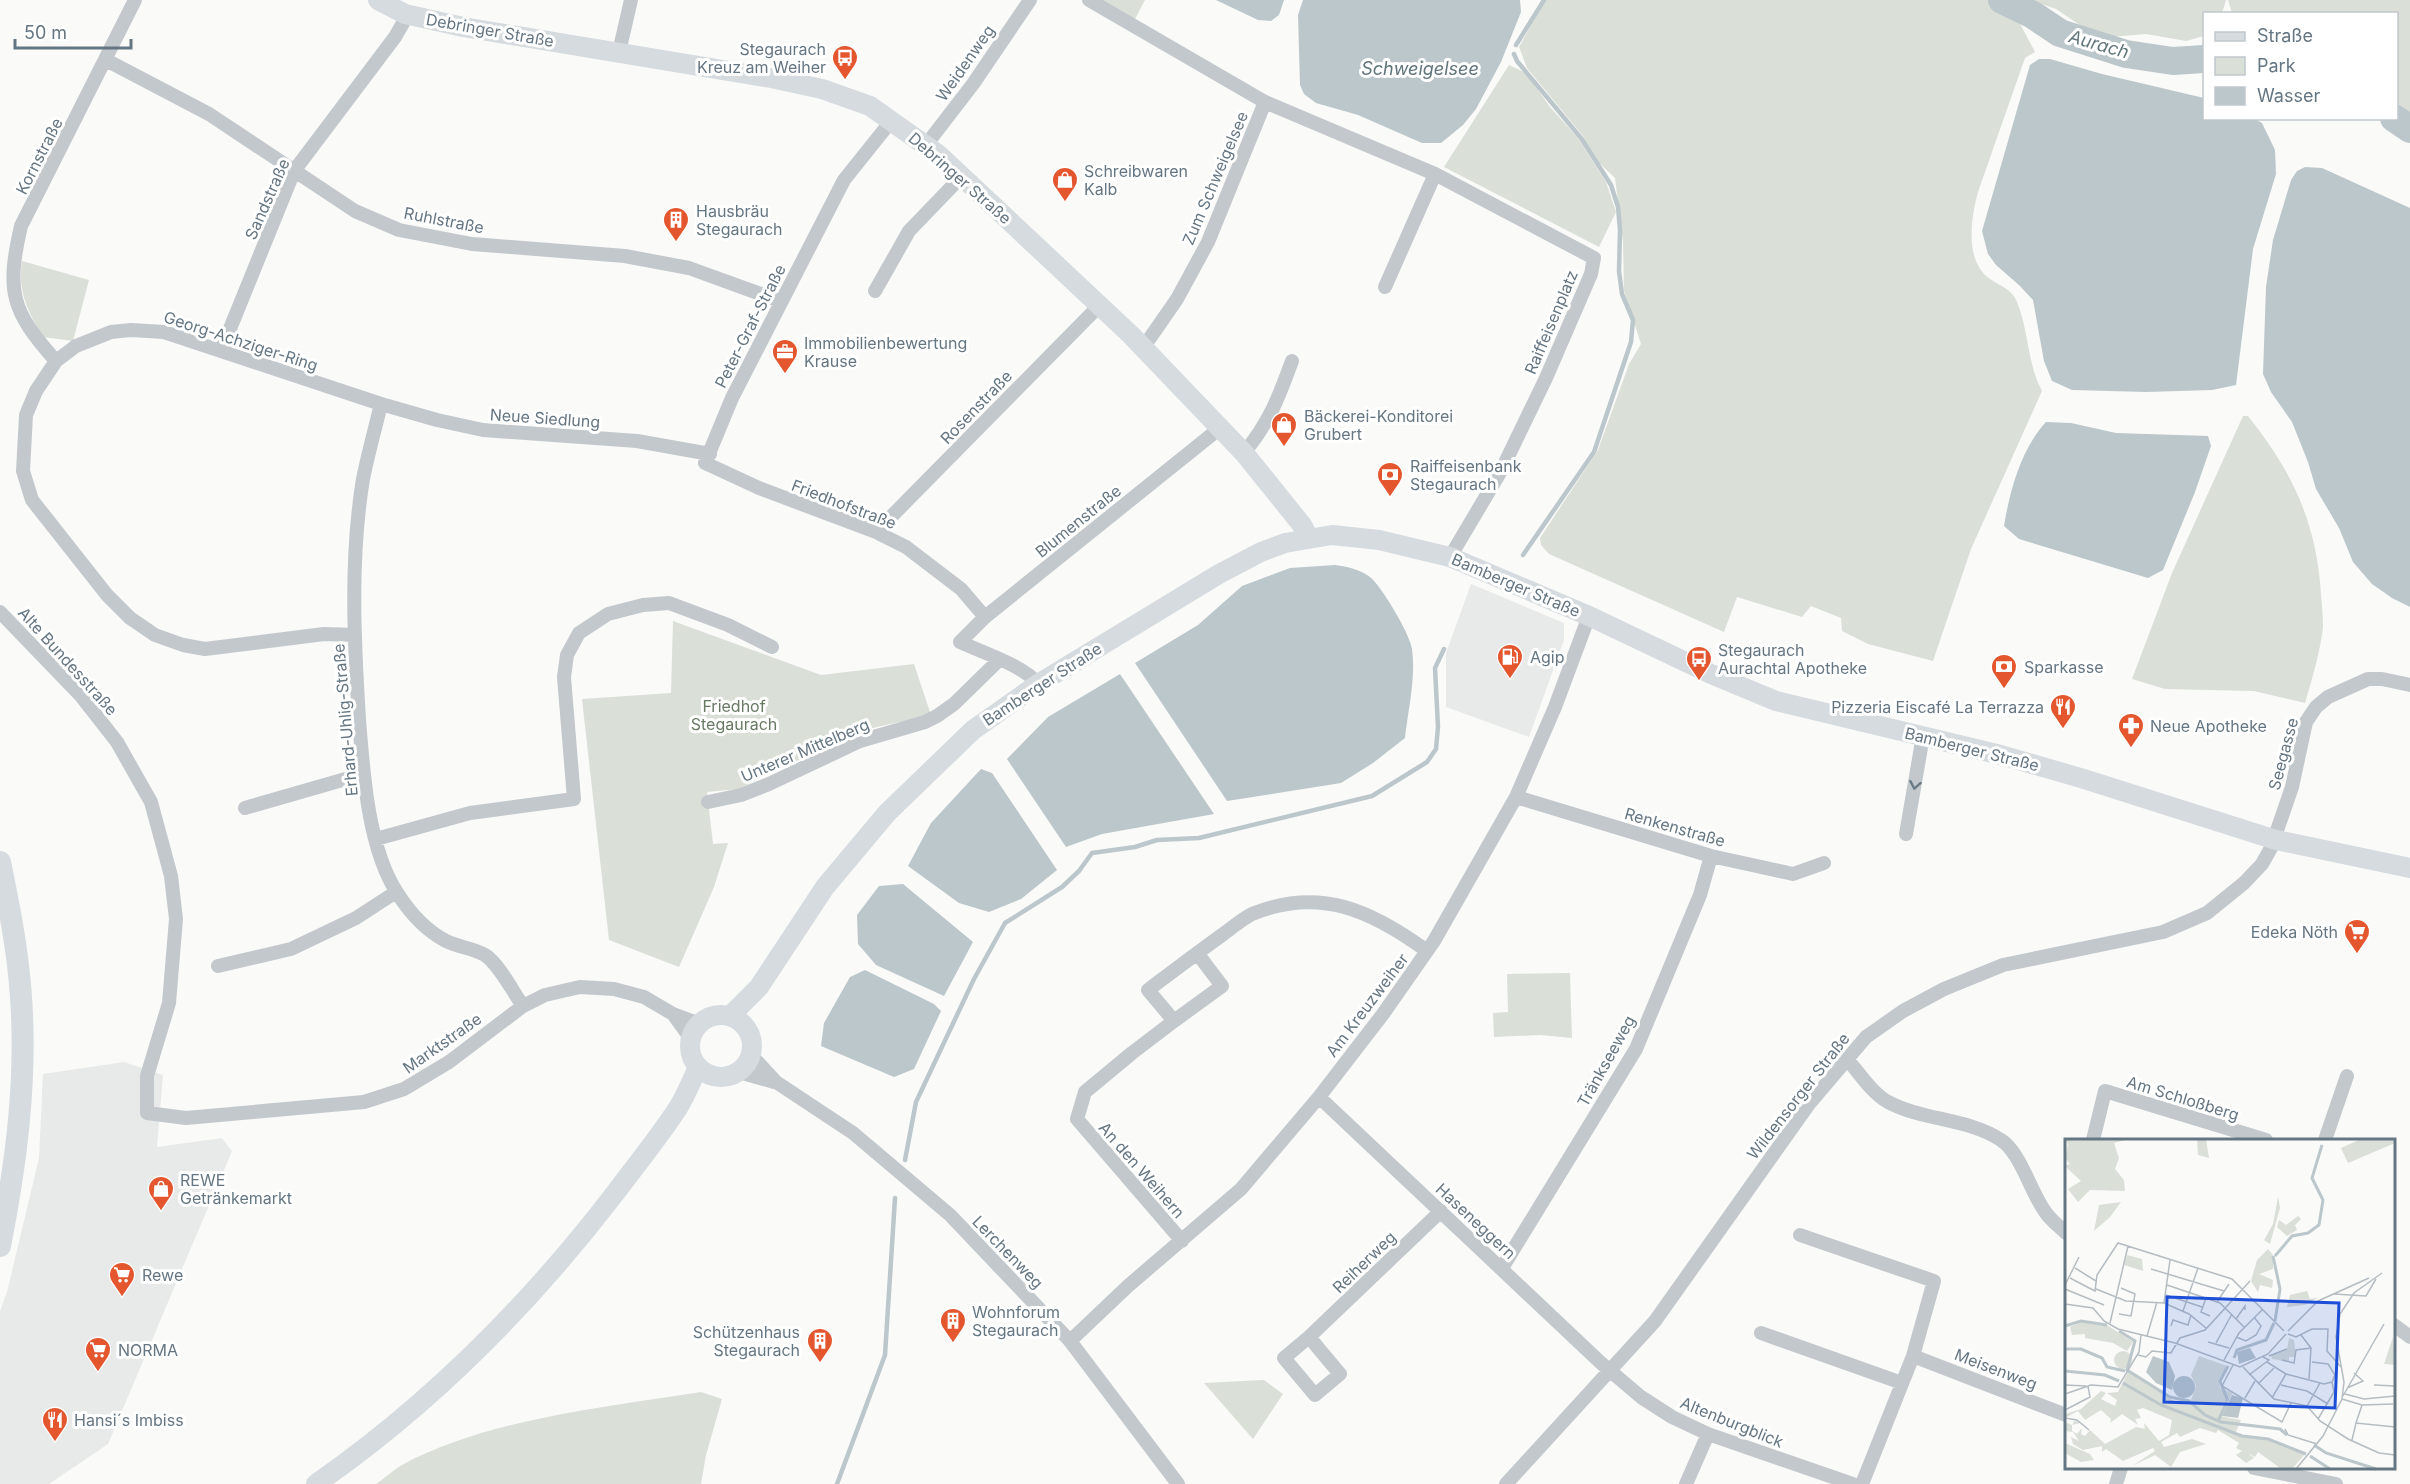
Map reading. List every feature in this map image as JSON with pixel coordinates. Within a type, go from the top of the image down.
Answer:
[{"type":"main road","name":"Debringer Straße","points":[[382,3],[405,14],[463,27],[620,52],[822,89],[870,106],[927,145],[962,176],[1143,348],[1244,453],[1302,525],[1309,538]]},
{"type":"main road","name":"Bamberger Straße","points":[[738,1022],[825,887],[887,813],[973,730],[1038,684],[1219,574],[1261,552],[1309,538],[1332,535],[1379,540],[1450,557],[1590,616],[1711,674],[1776,701],[1923,736],[2084,779],[2276,840],[2410,868]]},
{"type":"main road","points":[[0,862],[14,931],[21,996],[23,1049],[21,1109],[14,1176],[0,1246]]},
{"type":"main road","points":[[714,1017],[738,1022],[753,1046],[747,1064],[731,1076],[706,1072],[693,1059],[695,1032],[714,1017]]},
{"type":"main road","points":[[316,1484],[383,1434],[462,1364],[518,1308],[577,1243],[706,1072]]},
{"type":"street","name":"Kornstraße","points":[[56,360],[34,337],[20,313],[14,292],[12,268],[21,226],[135,0]]},
{"type":"street","points":[[620,52],[631,0]]},
{"type":"street","name":"Weidenweg","points":[[927,145],[973,84],[1030,0]]},
{"type":"street","name":"Zum Schweigelsee","points":[[1089,0],[1265,102],[1208,242],[1177,299],[1143,348]]},
{"type":"street","name":"Sandstraße","points":[[221,351],[294,171],[395,37],[405,14]]},
{"type":"street","name":"Ruhlstraße","points":[[105,60],[209,114],[355,211],[399,230],[472,244],[625,256],[689,267],[780,301]]},
{"type":"street","name":"Raiffeisenplatz","points":[[1265,102],[1435,174],[1594,258],[1591,274],[1546,378],[1501,471],[1450,557]]},
{"type":"street","name":"Peter-Graf-Straße","points":[[708,458],[732,398],[844,180],[892,120]]},
{"type":"street","points":[[1385,287],[1435,174]]},
{"type":"street","points":[[875,291],[909,231],[962,176]]},
{"type":"street","name":"Rosenstraße","points":[[876,532],[1099,306]]},
{"type":"street","name":"Georg-Achziger-Ring","points":[[355,635],[324,634],[205,649],[183,645],[155,635],[130,618],[106,595],[32,500],[23,471],[26,416],[36,391],[56,360],[76,346],[92,339],[111,332],[131,330],[164,332],[381,404]]},
{"type":"street","points":[[1244,453],[1263,430],[1272,413],[1292,361]]},
{"type":"street","name":"Neue Siedlung","points":[[381,404],[483,430],[637,441],[708,458]]},
{"type":"street","name":"Erhard-Uhlig-Straße","points":[[381,404],[362,489],[356,551],[355,635],[363,774],[376,839],[385,870],[396,892],[427,928],[447,941],[484,955],[491,961],[523,1006]]},
{"type":"street","name":"Blumenstraße","points":[[999,660],[960,642],[985,616],[1220,428]]},
{"type":"street","name":"Friedhofstraße","points":[[708,458],[759,488],[876,532],[906,547],[961,589],[985,616]]},
{"type":"street","points":[[376,839],[470,813],[574,799],[564,677],[567,655],[579,633],[608,614],[643,605],[676,604],[688,611],[728,625],[772,647]]},
{"type":"street","name":"Alte Bundesstraße","points":[[0,612],[81,696],[110,732],[151,802],[171,876],[176,919],[169,1003],[147,1076],[147,1113]]},
{"type":"street","name":"Am Kreuzweiher","points":[[1070,1341],[1241,1189],[1319,1097],[1427,951],[1516,798],[1555,707],[1590,616]]},
{"type":"street","points":[[999,660],[1031,674],[1038,684]]},
{"type":"street","name":"Unterer Mittelberg","points":[[708,802],[741,795],[860,741],[925,722],[937,716],[990,671],[999,660]]},
{"type":"street","name":"Seegasse","points":[[2276,840],[2292,787],[2306,723],[2316,707],[2328,697],[2368,679],[2382,679],[2410,685]]},
{"type":"street","points":[[1906,834],[1923,736]]},
{"type":"street","points":[[245,808],[363,774]]},
{"type":"street","name":"Renkenstraße","points":[[1516,798],[1711,856],[1793,874],[1824,863]]},
{"type":"street","name":"Wildensorger Straße","points":[[1506,1484],[1655,1321],[1797,1121],[1866,1037],[1903,1011],[1944,989],[2003,964],[2163,932],[2207,913],[2244,883],[2262,864],[2276,840]]},
{"type":"street","name":"Tränkseeweg","points":[[1502,1268],[1561,1175],[1636,1048],[1700,895],[1711,856]]},
{"type":"street","points":[[218,966],[291,949],[356,918],[396,892]]},
{"type":"street","points":[[1174,1021],[1148,990],[1250,915],[1288,902],[1321,902],[1367,914],[1397,929],[1427,951]]},
{"type":"street","name":"An den Weihern","points":[[1182,1241],[1077,1119],[1085,1092],[1132,1053],[1222,986],[1197,953]]},
{"type":"street","name":"Marktstraße","points":[[147,1113],[186,1118],[364,1102],[413,1084],[449,1062],[523,1006],[545,995],[580,987],[614,989],[645,997],[673,1014],[695,1032]]},
{"type":"street","name":"Lerchenweg","points":[[751,1055],[776,1082],[854,1132],[950,1215],[1070,1341],[1178,1484]]},
{"type":"street","points":[[1847,1059],[1872,1090],[1887,1101],[1917,1114],[1983,1130],[2004,1141],[2020,1164],[2044,1210],[2065,1231]]},
{"type":"street","name":"Lerchenweg","points":[[739,1072],[776,1082]]},
{"type":"street","points":[[2325,1139],[2347,1076]]},
{"type":"street","name":"Am Schloßberg","points":[[2093,1139],[2105,1091],[2263,1139]]},
{"type":"street","name":"Haseneggern","points":[[1319,1097],[1609,1370]]},
{"type":"street","name":"Reiherweg","points":[[1309,1337],[1441,1211]]},
{"type":"street","points":[[1800,1235],[1934,1281],[1913,1356],[1862,1484]]},
{"type":"street","points":[[2395,1326],[2410,1337]]},
{"type":"street","points":[[1761,1333],[1902,1383]]},
{"type":"street","name":"Meisenweg","points":[[1913,1356],[2065,1414]]},
{"type":"street","name":"Altenburgblick","points":[[1609,1370],[1641,1397],[1664,1412],[1708,1434],[1853,1484]]},
{"type":"street","points":[[1686,1484],[1708,1434]]},
{"type":"street","points":[[2116,1484],[2120,1469]]},
{"type":"street","points":[[2264,1469],[2336,1484]]},
{"type":"shaded area","points":[[1471,584],[1564,623],[1564,640],[1529,737],[1446,707],[1446,653]]},
{"type":"shaded area","points":[[124,1062],[163,1075],[157,1147],[222,1138],[232,1151],[108,1444],[49,1484],[0,1484],[0,1311],[7,1292],[39,1158],[43,1074]]},
{"type":"green space","points":[[1096,0],[1145,0],[1134,21]]},
{"type":"green space","points":[[1545,0],[1989,0],[2016,16],[2035,52],[2025,58],[1978,192],[1973,214],[1972,238],[1976,261],[1982,271],[2009,291],[2017,302],[2033,369],[2042,391],[1971,549],[1933,661],[1868,644],[1842,631],[1841,618],[1811,606],[1802,617],[1737,597],[1724,632],[1549,554],[1541,545],[1540,538],[1598,450],[1629,364],[1641,344],[1624,291],[1623,242],[1615,178],[1592,156],[1583,136],[1527,68],[1519,47]]},
{"type":"green space","points":[[2030,0],[2226,0],[2222,12],[2203,12],[2203,36],[2186,41],[2146,34],[2099,38],[2056,9]]},
{"type":"green space","points":[[2228,0],[2410,0],[2410,113],[2398,106],[2398,12],[2232,12]]},
{"type":"green space","points":[[1509,65],[1526,73],[1550,107],[1578,138],[1606,182],[1616,212],[1599,247],[1444,167]]},
{"type":"green space","points":[[22,261],[89,280],[73,341],[43,337],[22,292]]},
{"type":"green space","points":[[2243,416],[2248,416],[2264,437],[2289,478],[2300,499],[2314,544],[2319,569],[2323,627],[2318,656],[2305,703],[2254,691],[2165,689],[2132,679],[2172,573]]},
{"type":"green space","name":"Friedhof Stegaurach","points":[[673,621],[821,675],[914,664],[931,715],[859,731],[738,789],[707,792],[713,844],[728,843],[714,887],[679,967],[609,940],[582,699],[671,693]]},
{"type":"green space","points":[[1570,973],[1572,1038],[1540,1035],[1494,1037],[1493,1013],[1508,1012],[1507,974]]},
{"type":"green space","points":[[1264,1380],[1283,1394],[1253,1439],[1204,1383]]},
{"type":"green space","points":[[701,1392],[722,1399],[706,1455],[701,1484],[376,1484],[402,1465],[435,1449],[471,1436],[548,1417]]},
{"type":"water","points":[[1216,0],[1284,0],[1279,15],[1271,21],[1258,20]]},
{"type":"water","name":"Schweigelsee","points":[[1303,0],[1520,0],[1521,12],[1501,62],[1476,109],[1463,125],[1441,143],[1422,143],[1358,115],[1316,103],[1304,94],[1300,85],[1298,15]]},
{"type":"water","points":[[2039,59],[2050,59],[2203,98],[2203,120],[2257,120],[2262,123],[2275,150],[2276,174],[2253,249],[2236,385],[2212,390],[2146,392],[2072,390],[2052,381],[2044,361],[2033,300],[1996,265],[1988,254],[1982,231],[2030,65]]},
{"type":"water","points":[[2305,167],[2322,168],[2410,208],[2410,607],[2372,584],[2353,562],[2339,528],[2316,489],[2292,422],[2271,392],[2263,374],[2266,287],[2273,240],[2291,180],[2297,171]]},
{"type":"water","points":[[2046,422],[2071,423],[2116,433],[2208,436],[2211,446],[2163,570],[2148,578],[2019,539],[2004,526],[2023,457]]},
{"type":"water","points":[[1335,565],[1362,572],[1375,582],[1401,622],[1410,642],[1413,671],[1405,738],[1373,763],[1341,783],[1227,801],[1135,663],[1198,625],[1242,586],[1290,568]]},
{"type":"water","points":[[1120,674],[1214,814],[1102,834],[1066,847],[1007,759],[1048,717]]},
{"type":"water","points":[[981,769],[992,773],[1057,870],[1021,899],[989,912],[959,903],[908,866],[931,823]]},
{"type":"water","points":[[903,884],[973,942],[944,996],[876,965],[858,944],[857,915],[879,886]]},
{"type":"water","points":[[865,970],[934,1004],[941,1011],[914,1069],[894,1077],[821,1046],[824,1023],[850,977]]},
{"type":"waterway","points":[[1516,45],[1544,0]]},
{"type":"waterway","name":"Aurach","points":[[2002,0],[2033,15],[2060,33],[2126,54],[2173,61],[2203,59]]},
{"type":"waterway","points":[[1514,54],[1517,61],[1581,138],[1611,185],[1618,207],[1619,271],[1622,294],[1633,320],[1631,342],[1594,452],[1523,555]]},
{"type":"waterway","name":"Aurach","points":[[2397,120],[2410,129]]},
{"type":"waterway","points":[[905,1160],[916,1102],[974,979],[1005,923],[1062,887],[1079,871],[1092,853],[1135,847],[1157,840],[1199,838],[1372,796],[1427,762],[1436,749],[1438,727],[1435,668],[1444,649]]},
{"type":"waterway","points":[[837,1484],[885,1355],[895,1198]]},
{"type":"place","name":"Stegaurach Kreuz am Weiher","points":[[845,81]]},
{"type":"place","name":"Schreibwaren Kalb","points":[[1065,203]]},
{"type":"place","name":"Hausbräu Stegaurach","points":[[676,243]]},
{"type":"place","name":"Immobilienbewertung Krause","points":[[785,375]]},
{"type":"place","name":"Bäckerei-Konditorei Grubert","points":[[1284,448]]},
{"type":"place","name":"Raiffeisenbank Stegaurach","points":[[1390,498]]},
{"type":"place","name":"Agip","points":[[1510,680]]},
{"type":"place","name":"Stegaurach Aurachtal Apotheke","points":[[1699,682]]},
{"type":"place","name":"Sparkasse","points":[[2004,690]]},
{"type":"place","name":"Pizzeria Eiscafé La Terrazza","points":[[2063,730]]},
{"type":"place","name":"Neue Apotheke","points":[[2131,749]]},
{"type":"place","name":"Edeka Nöth","points":[[2357,955]]},
{"type":"place","name":"REWE Getränkemarkt","points":[[161,1212]]},
{"type":"place","name":"Rewe","points":[[122,1298]]},
{"type":"place","name":"Wohnforum Stegaurach","points":[[953,1344]]},
{"type":"place","name":"Schützenhaus Stegaurach","points":[[820,1364]]},
{"type":"place","name":"NORMA","points":[[98,1373]]},
{"type":"place","name":"Hansi´s Imbiss","points":[[55,1443]]}]
